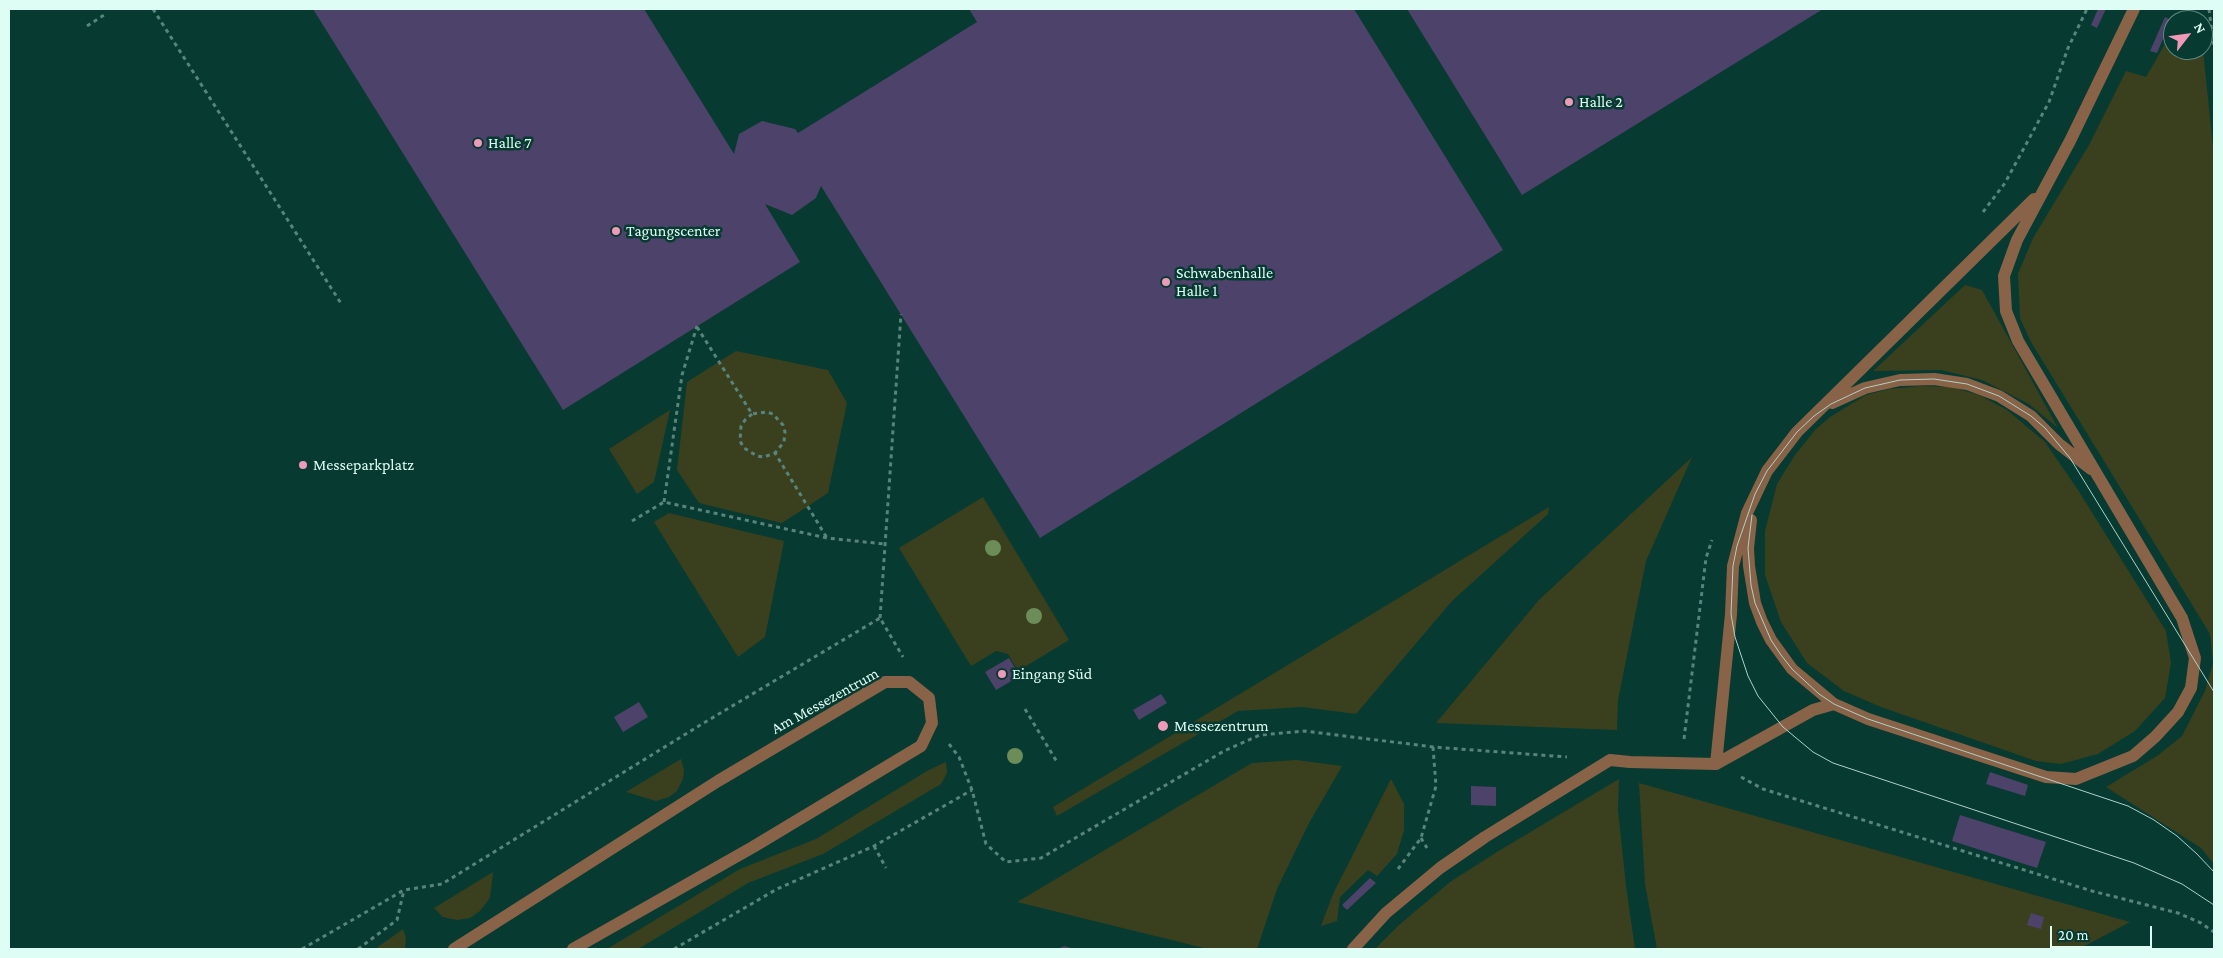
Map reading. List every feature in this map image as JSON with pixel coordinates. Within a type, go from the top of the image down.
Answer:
[{"type":"street","points":[[1782,450],[1768,471],[1753,514],[1748,548],[1751,585],[1762,622],[1781,655],[1805,682],[1834,704],[1868,719],[2046,777],[2076,779],[2133,756],[2155,737],[2178,712],[2191,688],[2194,658],[2182,618],[2018,340],[2006,310],[2004,276],[2017,240],[2134,9]]},
{"type":"street","points":[[1716,764],[1731,614],[1733,566],[1737,546],[1755,494],[1766,470],[1814,416],[2045,188]]},
{"type":"street","points":[[1814,416],[1847,396],[1883,383],[1918,378],[1950,380],[1983,389],[2015,405],[2031,416],[2059,444],[2097,474]]},
{"type":"street","name":"Am Messezentrum","points":[[454,949],[718,781],[884,682],[909,682],[929,698],[932,723]]},
{"type":"street","points":[[1354,949],[1386,913],[1440,868],[1485,837],[1610,760],[1716,764],[1813,710],[1834,704]]},
{"type":"street","points":[[573,949],[753,847],[921,746],[932,723]]},
{"type":"path","points":[[154,9],[342,305]]},
{"type":"path","points":[[2209,9],[2214,49]]},
{"type":"path","points":[[87,26],[104,15]]},
{"type":"path","points":[[901,314],[880,618],[904,659]]},
{"type":"path","points":[[664,502],[682,374],[697,326],[752,414]]},
{"type":"path","points":[[766,412],[778,419],[783,425],[785,432],[784,442],[775,453],[764,457],[757,456],[744,448],[740,441],[741,426],[752,414],[766,412]]},
{"type":"path","points":[[775,453],[827,538]]},
{"type":"path","points":[[632,521],[664,502],[827,538],[884,544]]},
{"type":"path","points":[[302,949],[404,890],[442,884],[702,724],[880,618]]},
{"type":"path","points":[[1025,710],[1056,762]]},
{"type":"path","points":[[932,723],[959,757],[972,790],[986,844],[1006,862],[1041,858],[1224,752],[1260,735],[1304,731],[1433,747],[1610,760]]},
{"type":"path","points":[[1395,872],[1421,838],[1436,786],[1433,747]]},
{"type":"path","points":[[1716,764],[1763,789],[2092,891],[2178,913],[2201,923],[2214,932]]},
{"type":"path","points":[[674,949],[777,890],[874,846],[972,790]]},
{"type":"path","points":[[874,846],[886,868]]},
{"type":"path","points":[[358,949],[397,920],[404,890]]},
{"type":"green space","points":[[2163,47],[2163,60],[2204,60],[2214,157],[2214,864],[2201,848],[2106,787],[2157,756],[2182,736],[2205,691],[2213,663],[2210,634],[2031,342],[2020,318],[2018,274],[2033,238],[2089,145],[2126,71],[2146,77]]},
{"type":"green space","points":[[1965,285],[1982,290],[2058,428],[2029,404],[1982,380],[1941,370],[1873,371]]},
{"type":"green space","points":[[736,351],[828,370],[847,403],[828,493],[782,523],[699,503],[677,470],[687,382]]},
{"type":"green space","points":[[1920,386],[1951,387],[1979,395],[2007,410],[2045,442],[2078,490],[2166,631],[2171,663],[2165,698],[2135,731],[2098,754],[2061,764],[2036,761],[1881,707],[1844,691],[1807,663],[1781,622],[1765,575],[1765,531],[1777,484],[1795,455],[1815,430],[1830,417],[1866,395],[1890,389]]},
{"type":"green space","points":[[670,410],[654,482],[637,494],[609,449]]},
{"type":"green space","points":[[1692,457],[1646,561],[1618,700],[1617,730],[1436,723],[1539,600]]},
{"type":"green space","points":[[983,497],[1069,640],[1018,671],[1008,654],[996,651],[971,666],[899,548]]},
{"type":"green space","points":[[1549,507],[1548,514],[1452,601],[1356,714],[1302,707],[1238,711],[1057,816],[1053,807]]},
{"type":"green space","points":[[669,513],[784,541],[765,637],[738,657],[654,522]]},
{"type":"green space","points":[[681,759],[684,770],[683,779],[677,791],[669,797],[656,801],[626,792]]},
{"type":"green space","points":[[1296,760],[1342,766],[1308,825],[1277,889],[1257,949],[1208,949],[1017,902],[1252,763]]},
{"type":"green space","points":[[946,762],[947,773],[941,784],[823,854],[748,883],[638,949],[607,949],[740,869],[816,839],[927,771]]},
{"type":"green space","points":[[1391,779],[1404,804],[1404,830],[1397,854],[1377,876],[1368,870],[1340,897],[1337,921],[1321,926],[1333,894]]},
{"type":"green space","points":[[1619,779],[1618,810],[1635,949],[1375,949],[1399,925],[1450,882]]},
{"type":"green space","points":[[1639,783],[2130,922],[2079,949],[1657,949],[1645,884]]},
{"type":"green space","points":[[493,872],[490,898],[480,911],[470,918],[457,920],[443,917],[434,908]]},
{"type":"green space","points":[[403,929],[406,938],[405,949],[375,949]]},
{"type":"building","name":"Schwabenhalle Halle 1","points":[[313,9],[644,9],[734,154],[739,134],[762,121],[795,129],[798,133],[977,22],[969,9],[1354,9],[1503,250],[1040,538],[821,186],[816,198],[792,215],[765,204],[800,262],[563,410]]},
{"type":"building","name":"Halle 2","points":[[1407,9],[1823,9],[1522,195]]},
{"type":"building","points":[[2098,9],[2106,9],[2097,28],[2091,25]]},
{"type":"building","points":[[2163,22],[2163,39],[2157,53],[2150,51]]},
{"type":"building","name":"Eingang Süd","points":[[1009,658],[1020,676],[996,690],[985,672]]},
{"type":"building","points":[[1161,694],[1167,703],[1139,720],[1133,710]]},
{"type":"building","points":[[639,702],[648,717],[623,732],[614,717]]},
{"type":"building","points":[[1990,772],[2028,785],[2025,796],[1986,784]]},
{"type":"building","points":[[1471,786],[1496,787],[1496,806],[1471,805]]},
{"type":"building","points":[[1960,815],[2046,842],[2037,868],[1952,841]]},
{"type":"building","points":[[1370,878],[1376,883],[1347,910],[1342,905]]},
{"type":"building","points":[[2031,913],[2044,917],[2041,929],[2027,925]]},
{"type":"building","points":[[1064,946],[1075,949],[1058,949]]},
{"type":"tram line","points":[[2214,692],[2070,458],[2045,428],[2031,416],[1999,396],[1967,384],[1934,379],[1900,380],[1865,388],[1831,404],[1814,416],[1797,432],[1767,471],[1755,494],[1737,546],[1733,566],[1731,614],[1735,637],[1748,676],[1758,696],[1783,727],[1813,752],[1833,763],[2134,863],[2182,884],[2214,905]]},
{"type":"tram line","points":[[1752,515],[1748,548],[1751,585],[1755,603],[1771,640],[1781,655],[1792,669],[1819,694],[1834,704],[1868,719],[2128,806],[2154,820],[2177,836],[2214,872]]},
{"type":"place","name":"Halle 2","points":[[1569,102]]},
{"type":"place","name":"Halle 7","points":[[478,143]]},
{"type":"place","name":"Tagungscenter","points":[[616,231]]},
{"type":"place","name":"Schwabenhalle Halle 1","points":[[1166,282]]},
{"type":"place","name":"Messeparkplatz","points":[[303,465]]},
{"type":"place","name":"Eingang Süd","points":[[1002,674]]},
{"type":"place","name":"Messezentrum","points":[[1163,726]]}]
